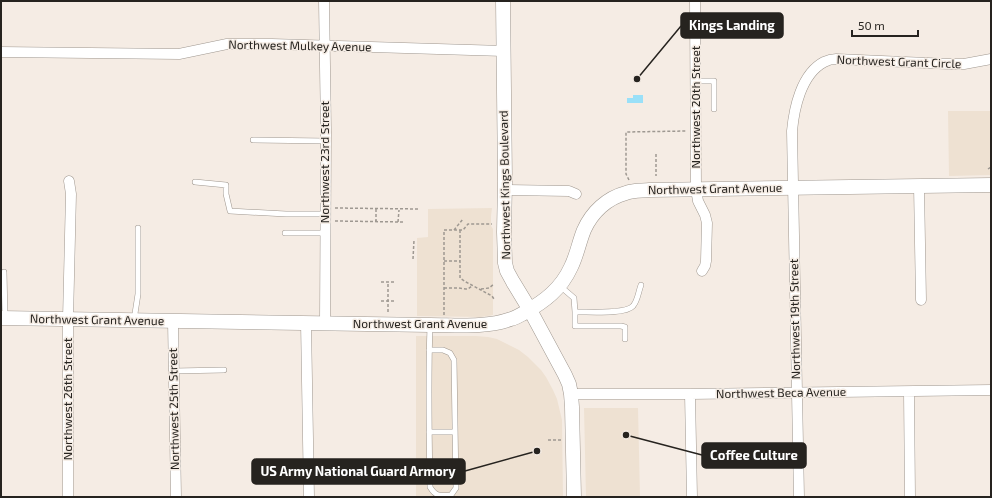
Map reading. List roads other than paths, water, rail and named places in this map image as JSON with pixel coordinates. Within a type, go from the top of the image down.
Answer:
[{"type":"main road","name":"Northwest Kings Boulevard","points":[[504,1],[505,263],[507,271],[530,310],[569,384],[572,407],[574,497]]},
{"type":"main road","name":"Northwest Grant Avenue","points":[[3,318],[325,324],[496,324],[512,319],[530,310],[549,297],[560,285],[571,268],[589,220],[606,202],[614,197],[626,193],[635,191],[991,185]]},
{"type":"street","name":"Northwest 23rd Street","points":[[324,1],[326,141],[325,324]]},
{"type":"street","name":"Northwest 20th Street","points":[[695,1],[696,190],[698,201],[705,215],[707,242],[706,261],[702,271]]},
{"type":"street","name":"Northwest Mulkey Avenue","points":[[1,52],[179,54],[227,44],[504,51]]},
{"type":"street","name":"Northwest Grant Circle","points":[[793,188],[792,131],[797,102],[809,75],[823,62],[836,58],[843,58],[964,64],[991,59]]},
{"type":"street","name":"Northwest 26th Street","points":[[68,497],[68,319],[71,194],[69,181]]},
{"type":"street","points":[[919,186],[921,300]]},
{"type":"street","name":"Northwest 19th Street","points":[[793,188],[799,497]]},
{"type":"street","points":[[504,190],[569,191],[576,194]]},
{"type":"street","name":"Northwest 25th Street","points":[[173,321],[176,497]]},
{"type":"street","points":[[306,323],[309,497]]},
{"type":"street","name":"Northwest Beca Avenue","points":[[571,394],[909,392],[991,390]]},
{"type":"street","points":[[909,392],[910,497]]},
{"type":"street","points":[[690,394],[692,497]]},
{"type":"lane","points":[[696,81],[714,81],[714,110]]},
{"type":"lane","points":[[253,140],[326,141]]},
{"type":"lane","points":[[195,182],[226,185],[226,194],[230,211],[286,214],[325,214]]},
{"type":"lane","points":[[134,321],[138,294],[138,228]]},
{"type":"lane","points":[[285,233],[325,233]]},
{"type":"lane","points":[[3,318],[4,272]]},
{"type":"lane","points":[[560,285],[574,298],[575,326],[625,327],[625,339]]},
{"type":"lane","points":[[575,312],[623,312],[632,308],[638,298],[641,285]]},
{"type":"lane","points":[[429,350],[443,350],[450,353],[454,360],[456,488],[452,495],[441,496],[433,493],[430,487],[429,350],[430,325]]},
{"type":"lane","points":[[174,371],[224,370]]},
{"type":"lane","points":[[429,432],[455,432]]},
{"type":"water","points":[[633,95],[643,95],[643,103],[627,103],[627,98],[633,98]]},
{"type":"place","name":"Kings Landing","points":[[637,79]]},
{"type":"place","name":"Coffee Culture","points":[[626,435]]},
{"type":"place","name":"US Army National Guard Armory","points":[[537,451]]}]
